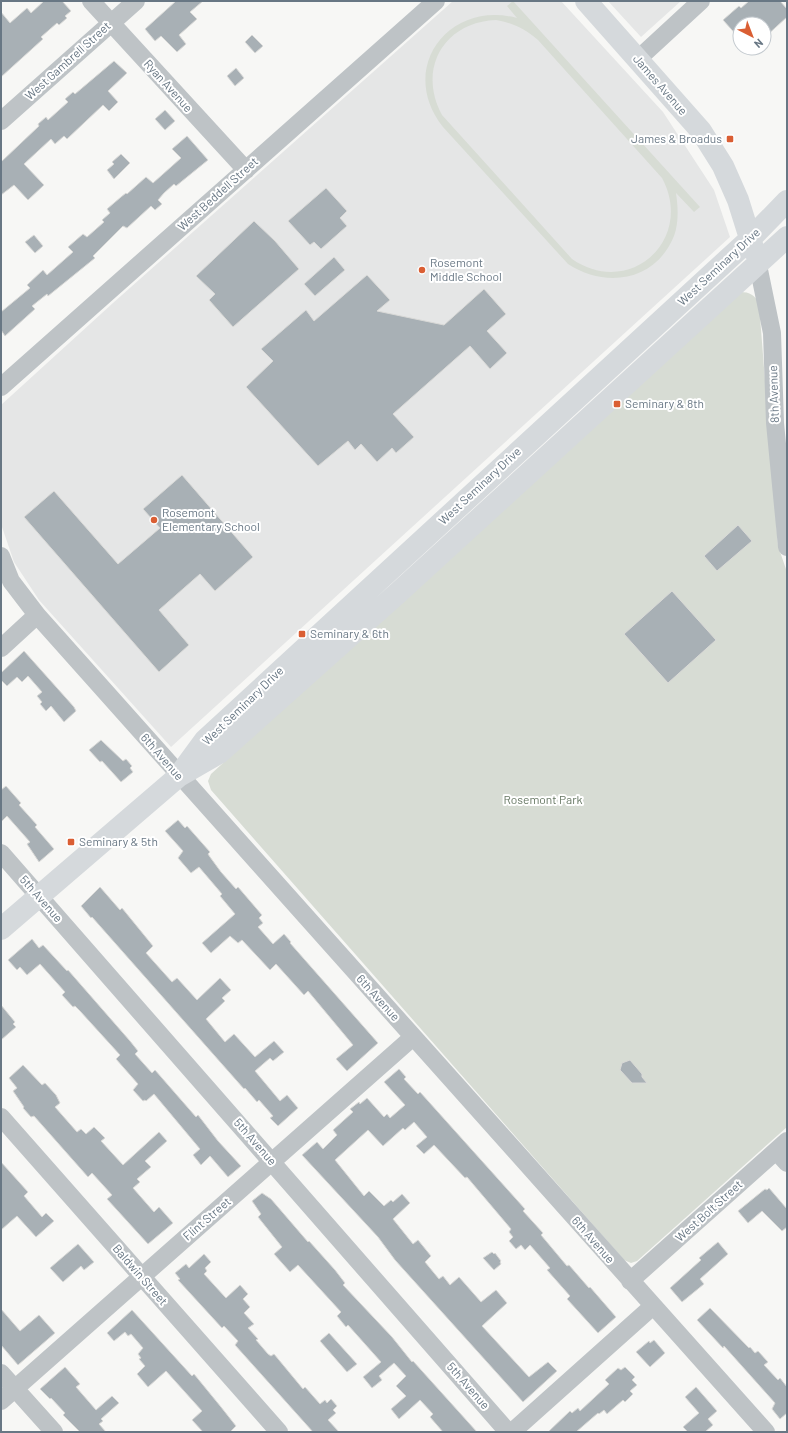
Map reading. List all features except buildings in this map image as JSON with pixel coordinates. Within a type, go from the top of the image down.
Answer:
[{"type":"main road","name":"James Avenue","points":[[586,1],[701,131],[723,166],[751,238],[758,265]]},
{"type":"main road","name":"West Seminary Drive","points":[[179,776],[204,740],[751,238],[787,201]]},
{"type":"main road","name":"West Seminary Drive","points":[[1,929],[179,776],[218,753],[399,592],[787,237]]},
{"type":"main road","points":[[597,380],[612,398]]},
{"type":"main road","points":[[384,575],[399,592]]},
{"type":"street","name":"Ryan Avenue","points":[[91,1],[246,170]]},
{"type":"street","name":"West Gambrell Street","points":[[1,121],[136,1]]},
{"type":"street","name":"West Beddell Street","points":[[1,387],[436,1]]},
{"type":"street","points":[[638,59],[701,1]]},
{"type":"street","name":"8th Avenue","points":[[758,265],[772,333],[775,423],[787,547]]},
{"type":"street","name":"6th Avenue","points":[[1,556],[11,581],[37,615],[179,776],[654,1306],[762,1430]]},
{"type":"street","points":[[1,648],[37,615]]},
{"type":"street","name":"5th Avenue","points":[[1,853],[508,1432]]},
{"type":"street","name":"Flint Street","points":[[1,1401],[413,1037]]},
{"type":"street","name":"Baldwin Street","points":[[1,1117],[279,1432]]},
{"type":"street","name":"West Bolt Street","points":[[630,1281],[783,1152]]},
{"type":"street","points":[[512,1432],[654,1306]]},
{"type":"street","points":[[1,1373],[54,1432]]},
{"type":"shaded area","name":"Rosemont Middle School","points":[[453,1],[561,1],[663,112],[714,190],[730,237],[171,747],[39,600],[14,562],[2,527],[1,405],[113,303]]},
{"type":"shaded area","points":[[608,1],[681,1],[641,37]]},
{"type":"green space","points":[[513,1],[700,207],[694,212],[676,193],[678,214],[674,236],[666,251],[655,263],[643,271],[628,276],[613,278],[583,272],[568,264],[443,127],[430,105],[425,83],[428,62],[437,44],[451,29],[470,19],[492,15],[517,18],[507,6]],"holes":[[[496,20],[518,27],[538,40],[662,178],[670,201],[670,222],[663,241],[651,256],[635,267],[615,272],[594,270],[572,259],[442,115],[435,98],[433,81],[434,65],[440,51],[449,39],[462,29],[478,23]]]},
{"type":"green space","name":"Rosemont Park","points":[[740,292],[752,295],[756,298],[759,304],[778,546],[787,572],[787,1127],[637,1261],[631,1263],[624,1260],[211,790],[208,781],[211,774]]},
{"type":"place","name":"James & Broadus","points":[[730,139]]},
{"type":"place","name":"Rosemont Middle School","points":[[422,270]]},
{"type":"place","name":"Seminary & 8th","points":[[617,404]]},
{"type":"place","name":"Rosemont Elementary School","points":[[154,520]]},
{"type":"place","name":"Seminary & 6th","points":[[302,634]]},
{"type":"place","name":"Seminary & 5th","points":[[71,842]]}]
